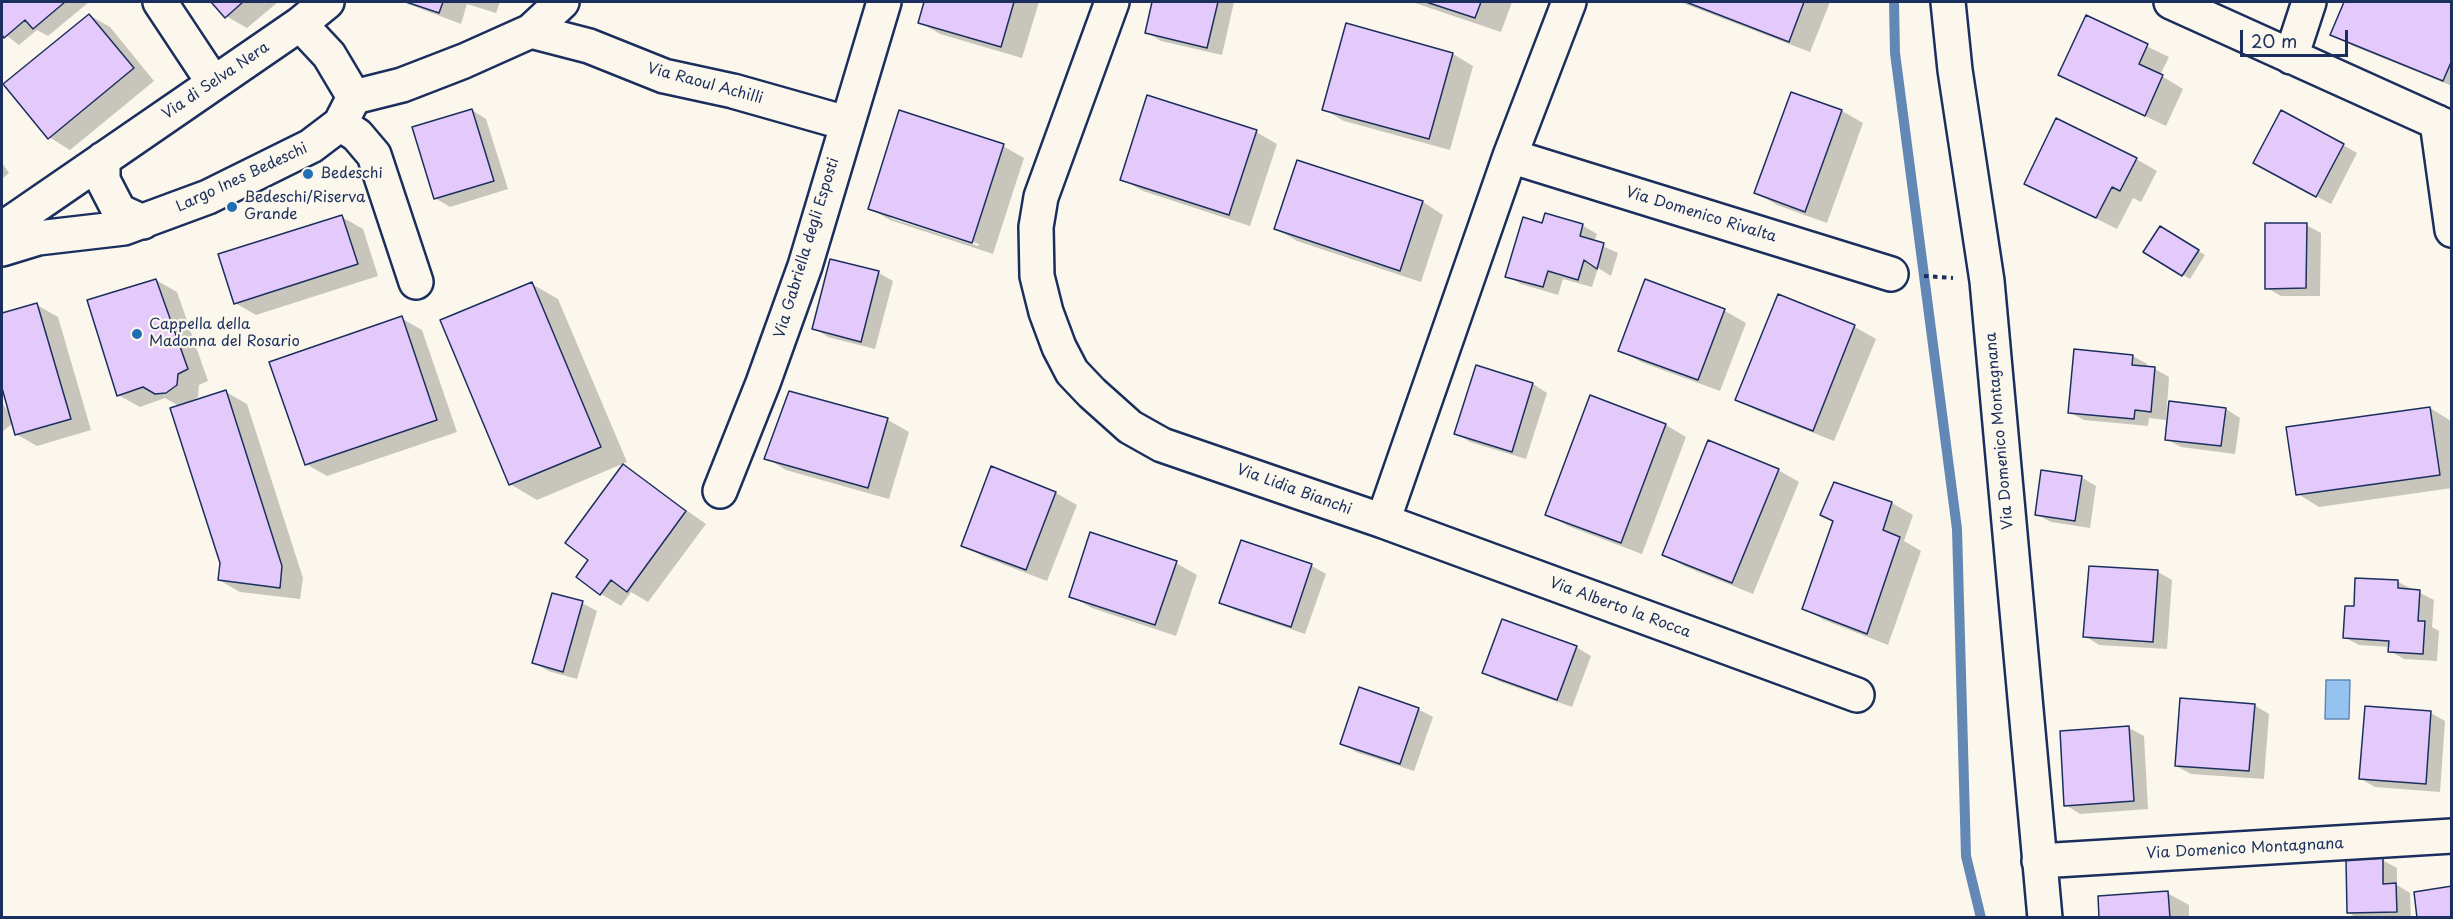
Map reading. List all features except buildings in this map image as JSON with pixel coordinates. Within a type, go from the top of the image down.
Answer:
[{"type":"street","points":[[159,2],[213,82]]},
{"type":"street","name":"Via di Selva Nera","points":[[2,229],[300,24],[327,2]]},
{"type":"street","points":[[347,111],[402,85],[464,61],[531,31],[562,2]]},
{"type":"street","name":"Via Gabriella degli Esposti","points":[[720,491],[785,326],[884,2]]},
{"type":"street","name":"Via Lidia Bianchi","points":[[1112,2],[1041,197],[1036,227],[1037,276],[1046,312],[1059,347],[1072,372],[1130,427],[1162,445],[1383,522]]},
{"type":"street","points":[[1383,522],[1510,156],[1569,2]]},
{"type":"street","name":"Via Domenico Montagnana","points":[[1948,2],[1953,60],[1987,281],[2045,918]]},
{"type":"street","points":[[2171,2],[2444,126],[2451,230]]},
{"type":"street","points":[[2292,57],[2309,2]]},
{"type":"street","points":[[300,24],[329,55],[357,135],[374,155],[416,282]]},
{"type":"street","name":"Via Raoul Achilli","points":[[531,31],[589,46],[664,76],[733,91],[846,123]]},
{"type":"street","name":"Largo Ines Bedeschi","points":[[2,249],[38,238],[124,228],[143,222],[263,171],[311,146],[347,111]]},
{"type":"street","name":"Via Domenico Rivalta","points":[[1510,156],[1892,274]]},
{"type":"street","points":[[103,159],[103,180],[118,211],[143,222]]},
{"type":"street","name":"Via Alberto la Rocca","points":[[1383,522],[1857,695]]},
{"type":"street","name":"Via Domenico Montagnana","points":[[2039,861],[2451,836]]},
{"type":"path","points":[[1892,274],[1987,281]]},
{"type":"water","points":[[2326,680],[2350,680],[2349,719],[2325,719]]},
{"type":"waterway","points":[[1894,2],[1895,53],[1957,529],[1966,856],[1981,918]]},
{"type":"place","name":"Bedeschi","points":[[308,174]]},
{"type":"place","name":"Bedeschi/Riserva Grande","points":[[232,207]]},
{"type":"place","name":"Cappella della Madonna del Rosario","points":[[137,334]]}]
